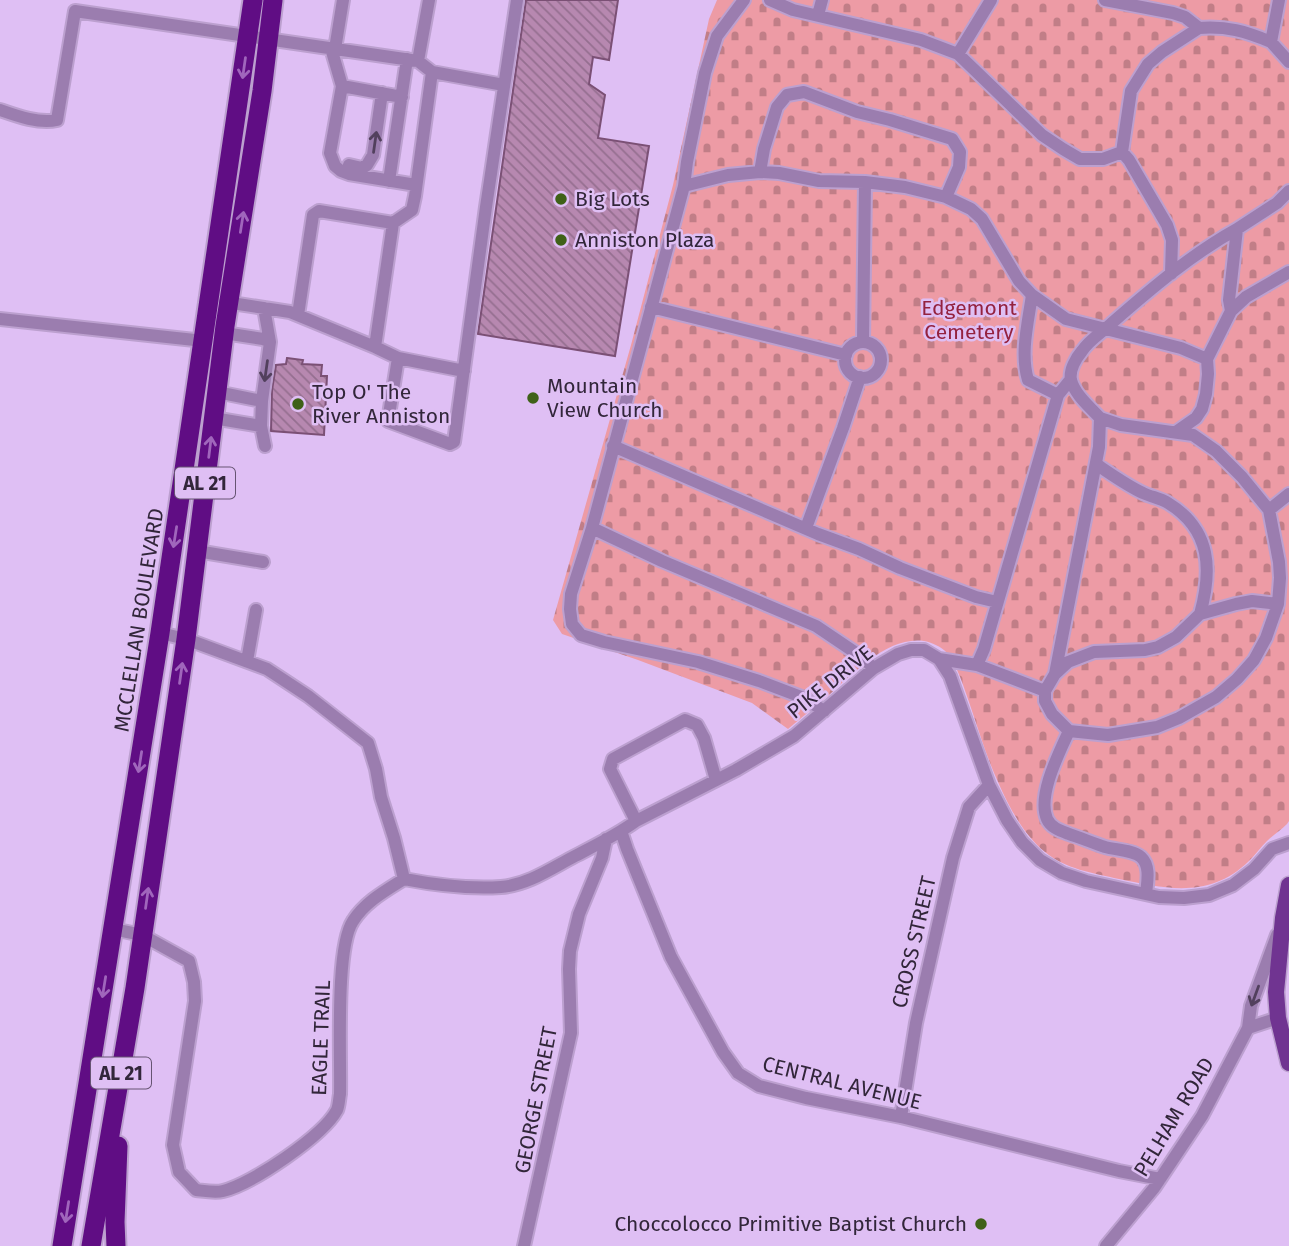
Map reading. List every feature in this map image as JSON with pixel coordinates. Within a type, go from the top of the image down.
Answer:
[{"type":"highway","name":"MCCLELLAN BOULEVARD","points":[[91,1246],[135,988],[186,639],[224,333],[220,301],[253,0]]},
{"type":"highway","name":"MCCLELLAN BOULEVARD","points":[[62,1246],[204,341],[220,301],[262,91],[273,0]]},
{"type":"highway","points":[[116,1246],[121,1072]]},
{"type":"main road","points":[[1289,885],[1276,992],[1278,1018],[1289,1063]]},
{"type":"street","points":[[343,0],[333,48],[342,86],[330,153],[335,166],[349,174],[416,185]]},
{"type":"street","points":[[390,181],[402,97],[429,0]]},
{"type":"street","points":[[398,358],[388,421],[450,444],[454,442],[517,0]]},
{"type":"street","points":[[744,0],[717,36],[705,73],[684,186],[592,528],[571,594],[570,609],[572,624],[581,635],[698,662],[759,681],[804,698],[824,711]]},
{"type":"street","points":[[769,0],[793,10],[921,40],[958,54],[1042,135],[1063,149],[1080,159],[1103,159],[1122,152]]},
{"type":"street","points":[[818,15],[822,0]]},
{"type":"street","points":[[958,54],[991,0]]},
{"type":"street","points":[[1105,0],[1173,13],[1185,17],[1199,28]]},
{"type":"street","points":[[1271,42],[1279,0]]},
{"type":"street","points":[[0,110],[50,122],[57,120],[75,11],[412,60],[432,72],[504,85]]},
{"type":"street","points":[[1171,274],[1172,240],[1167,225],[1122,152],[1131,91],[1148,64],[1199,28],[1219,26],[1244,31],[1271,42],[1289,62]]},
{"type":"street","points":[[298,315],[313,215],[319,211],[393,223],[412,210],[432,72]]},
{"type":"street","points":[[342,86],[402,97]]},
{"type":"street","points":[[761,172],[764,149],[777,107],[787,95],[804,92],[836,106],[952,139],[960,152],[960,167],[946,197]]},
{"type":"street","points":[[335,124],[341,135],[338,158],[342,163],[362,167],[367,165],[373,155],[382,93]]},
{"type":"street","points":[[684,186],[728,175],[761,172],[819,181],[865,182],[905,187],[946,197],[971,209],[982,219],[1014,275],[1032,295],[1066,319],[1181,348],[1207,359]]},
{"type":"street","points":[[863,342],[865,182]]},
{"type":"street","points":[[977,665],[984,649],[1058,395],[1071,379],[1073,364],[1082,350],[1171,274],[1212,243],[1277,203],[1289,191]]},
{"type":"street","points":[[375,347],[393,223]]},
{"type":"street","points":[[1231,311],[1237,229]]},
{"type":"street","points":[[1177,432],[1196,418],[1202,409],[1208,374],[1207,359],[1231,311],[1246,297],[1289,273]]},
{"type":"street","points":[[1032,295],[1024,367],[1028,380],[1058,395]]},
{"type":"street","points":[[220,301],[290,312],[398,358],[464,371]]},
{"type":"street","points":[[651,307],[846,355]]},
{"type":"street","points":[[264,308],[270,342],[262,401],[261,426],[265,446]]},
{"type":"street","points":[[0,319],[204,341]]},
{"type":"street","points":[[224,333],[270,342]]},
{"type":"street","points":[[863,342],[878,350],[881,361],[877,372],[872,376],[860,377],[850,372],[845,361],[852,345],[863,342]]},
{"type":"street","points":[[806,528],[860,377]]},
{"type":"street","points":[[1071,379],[1080,397],[1100,418],[1121,425],[1193,435],[1216,451],[1269,510],[1280,578],[1278,604],[1266,638],[1254,660],[1237,679],[1200,708],[1157,727],[1108,735],[1069,731],[1052,714],[1045,701],[1045,691],[1055,674],[1068,662],[1094,652],[1158,647],[1177,637],[1200,614],[1236,604],[1252,601],[1278,604]]},
{"type":"street","points":[[216,392],[262,401]]},
{"type":"street","points":[[213,418],[261,426]]},
{"type":"street","points":[[1055,674],[1099,447],[1100,418]]},
{"type":"street","points":[[613,446],[900,568],[997,603]]},
{"type":"street","points":[[1096,464],[1144,494],[1167,502],[1192,525],[1201,538],[1208,579],[1200,614]]},
{"type":"street","points":[[1269,510],[1289,494]]},
{"type":"street","points":[[592,528],[662,561],[816,626],[874,668]]},
{"type":"street","points":[[197,551],[262,562]]},
{"type":"street","points":[[247,661],[256,610]]},
{"type":"street","points":[[160,633],[186,639],[267,669],[308,696],[368,743],[404,879]]},
{"type":"street","name":"PIKE DRIVE","points":[[404,879],[464,887],[502,887],[527,881],[736,770],[793,736],[874,668],[911,650],[924,650],[939,659],[977,665],[1045,691]]},
{"type":"street","points":[[939,659],[950,676],[989,785],[1007,820],[1021,842],[1040,860],[1062,873],[1146,894],[1184,898],[1209,895],[1233,885],[1254,869],[1272,849],[1289,843]]},
{"type":"street","points":[[636,821],[610,769],[613,759],[685,720],[697,725],[704,738],[716,780]]},
{"type":"street","points":[[1069,731],[1047,786],[1047,820],[1057,829],[1105,847],[1141,856],[1146,864],[1148,877],[1146,894]]},
{"type":"street","name":"CROSS STREET","points":[[901,1117],[916,1023],[953,858],[969,807],[989,785]]},
{"type":"street","name":"CENTRAL AVENUE","points":[[621,831],[671,957],[723,1052],[738,1073],[759,1086],[806,1098],[901,1117],[1160,1179]]},
{"type":"street","name":"GEORGE STREET","points":[[524,1246],[571,1033],[570,951],[579,914],[602,858],[606,839]]},
{"type":"street","name":"EAGLE TRAIL","points":[[113,929],[142,936],[189,961],[195,1001],[173,1145],[179,1172],[196,1190],[222,1192],[246,1182],[290,1155],[321,1130],[338,1109],[341,996],[346,940],[352,922],[372,900],[404,879]]},
{"type":"street","name":"PELHAM ROAD","points":[[1106,1246],[1147,1197],[1202,1116],[1248,1028],[1251,1006],[1283,918]]},
{"type":"street","points":[[1248,1028],[1278,1018]]},
{"type":"green space","name":"Edgemont Cemetery","points":[[717,0],[1289,0],[1289,821],[1234,873],[1203,886],[1171,888],[1080,870],[1061,863],[1045,852],[1023,829],[1002,791],[951,658],[930,642],[911,641],[885,650],[788,729],[752,703],[562,634],[553,620],[631,345],[673,185],[709,19]]},
{"type":"building","name":"Anniston Plaza","points":[[526,0],[618,0],[609,60],[593,57],[589,84],[605,95],[598,138],[649,146],[615,356],[478,334]]},
{"type":"building","name":"Top O' The River Anniston","points":[[287,358],[303,360],[302,364],[322,365],[321,376],[327,376],[324,435],[271,431],[272,390],[276,365],[286,364]]},
{"type":"place","name":"Big Lots","points":[[561,199]]},
{"type":"place","name":"Anniston Plaza","points":[[561,240]]},
{"type":"place","name":"Mountain View Church","points":[[533,398]]},
{"type":"place","name":"Top O' The River Anniston","points":[[298,404]]},
{"type":"place","name":"Choccolocco Primitive Baptist Church","points":[[981,1224]]}]
